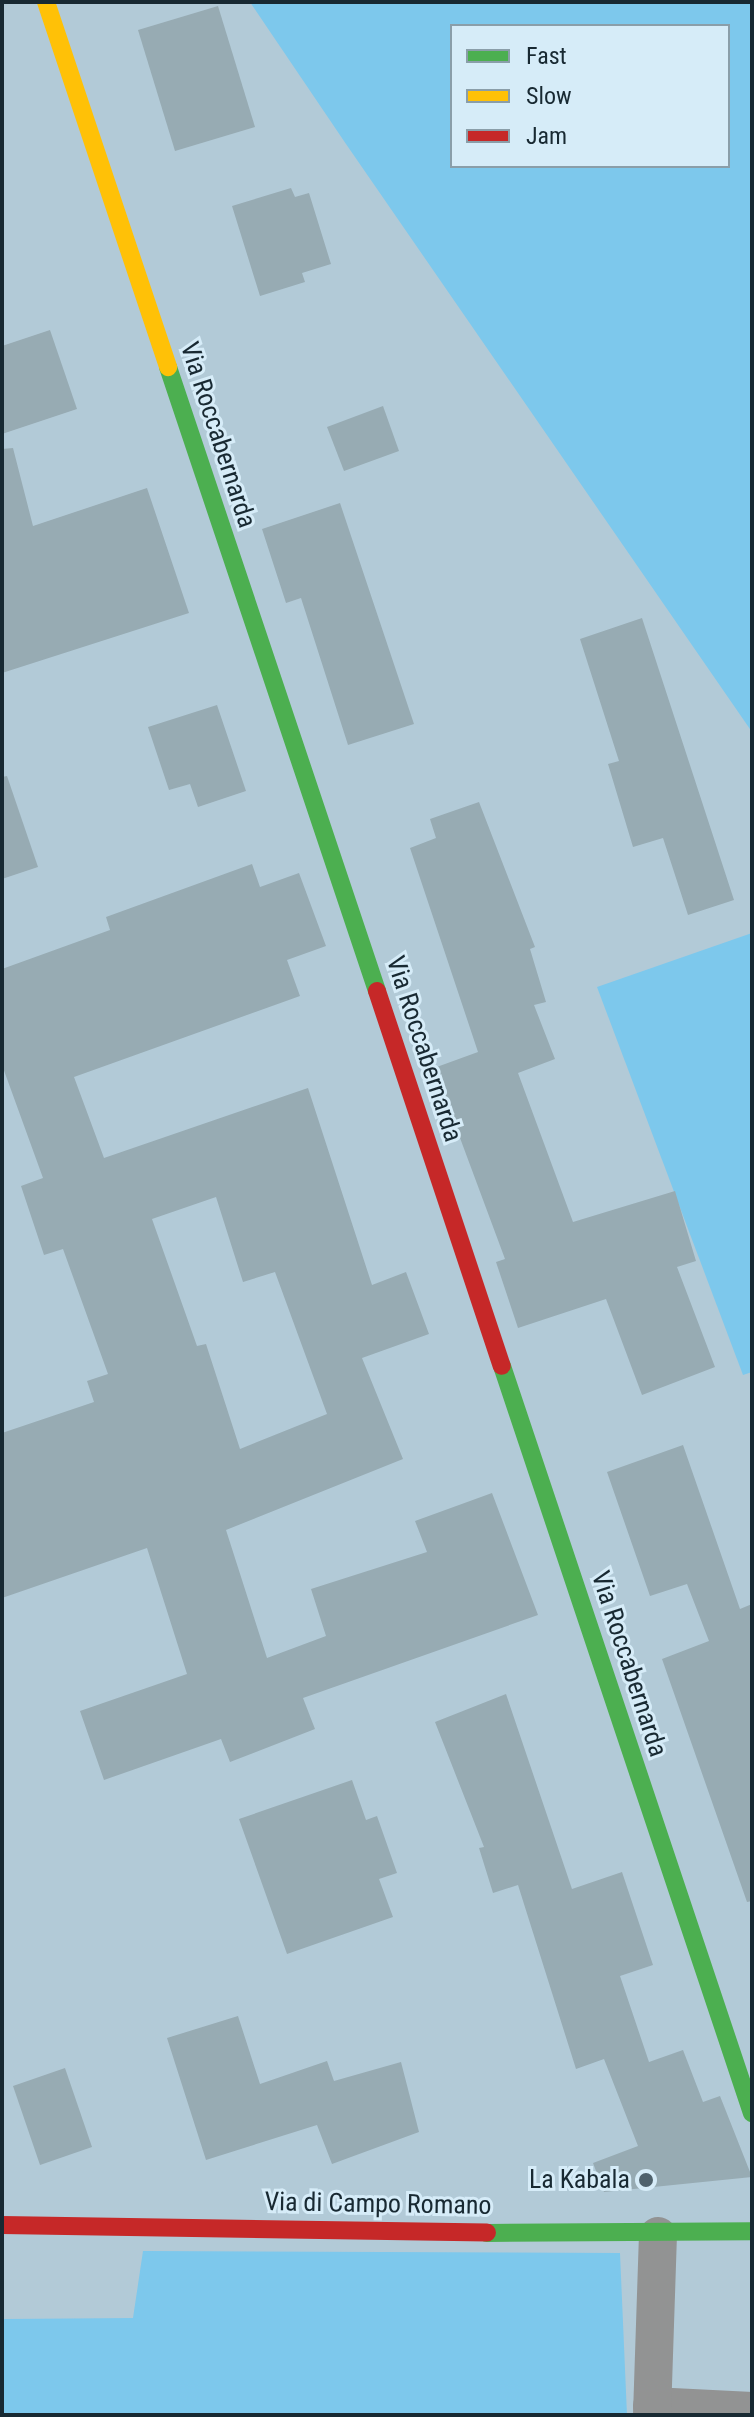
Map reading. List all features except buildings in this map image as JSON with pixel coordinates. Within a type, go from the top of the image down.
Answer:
[{"type":"street","name":"Via Roccabernarda","points":[[46,2],[752,2113]]},
{"type":"street","name":"Via di Campo Romano","points":[[2,2225],[658,2236],[752,2231]]},
{"type":"street","points":[[658,2236],[652,2410],[752,2411]]},
{"type":"shaded area","points":[[250,2],[752,2],[752,732],[346,144]]},
{"type":"shaded area","points":[[752,933],[752,1372],[743,1375],[597,987]]},
{"type":"shaded area","points":[[143,2251],[620,2253],[627,2415],[2,2415],[2,2319],[133,2318]]},
{"type":"traffic: fast","points":[[168,367],[377,991]]},
{"type":"traffic: fast","points":[[502,1366],[752,2113]]},
{"type":"traffic: fast","points":[[487,2233],[752,2231]]},
{"type":"traffic: slow","points":[[46,2],[168,367]]},
{"type":"traffic: jam","points":[[377,991],[502,1366]]},
{"type":"traffic: jam","points":[[2,2225],[487,2233]]},
{"type":"place","name":"La Kabala","points":[[646,2180]]}]
